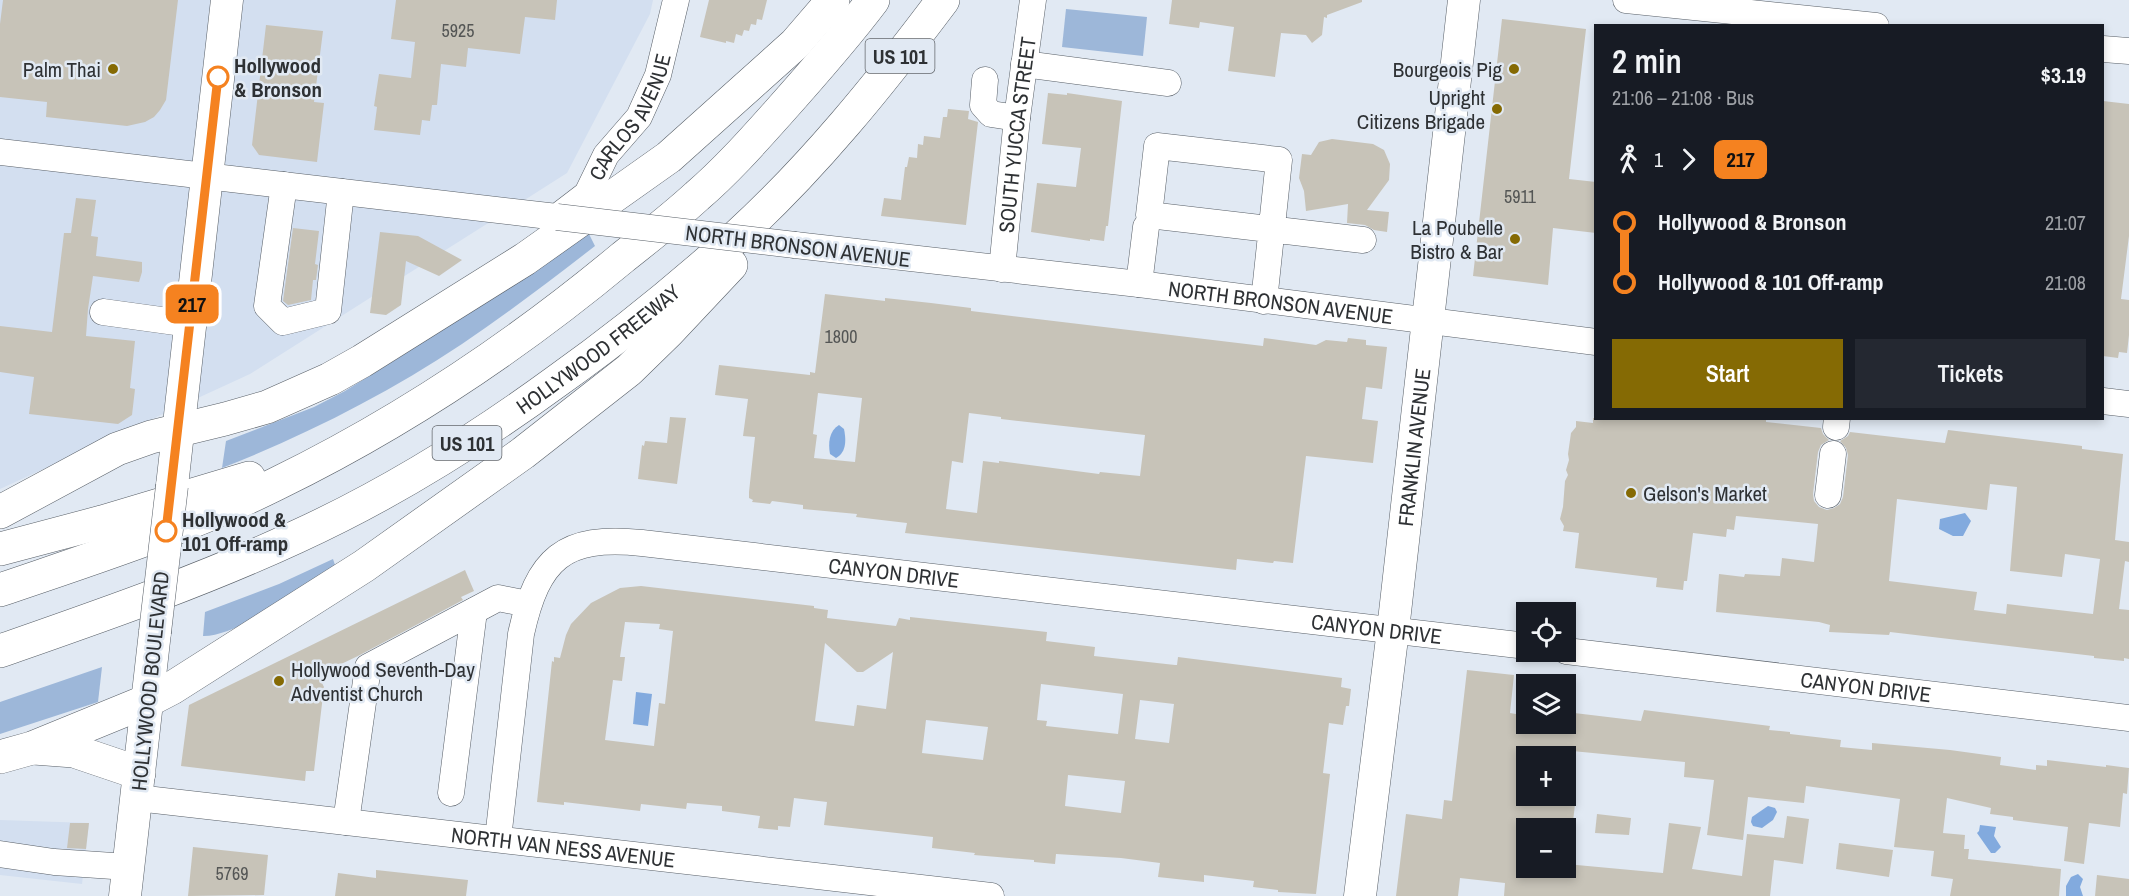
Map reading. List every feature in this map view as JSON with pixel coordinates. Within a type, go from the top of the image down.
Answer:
[{"type":"highway","points":[[0,512],[136,441],[254,411],[330,379],[525,259],[669,157],[795,44],[833,0]]},
{"type":"highway","name":"US 101","points":[[0,590],[196,520],[274,485],[348,448],[423,404],[494,357],[565,305],[699,195],[813,74],[873,0]]},
{"type":"highway","name":"HOLLYWOOD FREEWAY","points":[[0,651],[216,573],[308,531],[377,496],[453,452],[544,391],[669,296],[744,229],[796,177],[855,111],[943,0]]},
{"type":"highway","points":[[0,757],[32,748],[147,701],[200,671],[363,566],[522,453],[629,370],[713,285],[855,111]]},
{"type":"highway","points":[[0,549],[102,522],[348,448]]},
{"type":"highway","points":[[32,748],[74,751],[138,785]]},
{"type":"main road","name":"HOLLYWOOD BOULEVARD","points":[[127,882],[227,0]]},
{"type":"main road","name":"FRANKLIN AVENUE","points":[[1360,896],[1393,630],[1464,0]]},
{"type":"street","name":"CARLOS AVENUE","points":[[557,217],[587,194],[606,155],[639,117],[658,75],[676,0]]},
{"type":"street","name":"SOUTH YUCCA STREET","points":[[1002,269],[1017,118],[1033,0]]},
{"type":"street","points":[[1626,0],[1857,24]]},
{"type":"street","points":[[2104,49],[2129,51]]},
{"type":"street","points":[[1024,64],[1168,83]]},
{"type":"street","points":[[985,80],[982,105],[992,114],[1017,118]]},
{"type":"street","points":[[1264,301],[1271,228],[1280,160],[1156,146],[1149,215],[1271,228],[1363,240]]},
{"type":"street","name":"NORTH BRONSON AVENUE","points":[[0,152],[1138,285],[1594,342]]},
{"type":"street","points":[[284,185],[267,306],[283,322],[328,311],[341,192]]},
{"type":"street","points":[[1138,285],[1146,227]]},
{"type":"street","points":[[104,312],[190,324]]},
{"type":"street","points":[[2104,401],[2129,404]]},
{"type":"street","points":[[1828,495],[1833,454]]},
{"type":"street","name":"CANYON DRIVE","points":[[498,839],[521,634],[528,604],[539,580],[552,562],[569,550],[590,542],[612,540],[1516,645]]},
{"type":"street","points":[[346,822],[368,668],[498,598],[528,604]]},
{"type":"street","points":[[451,794],[474,611]]},
{"type":"street","name":"CANYON DRIVE","points":[[1576,652],[2129,718]]},
{"type":"street","name":"NORTH VAN NESS AVENUE","points":[[138,785],[346,822],[991,896]]},
{"type":"street","points":[[0,854],[54,862],[127,882]]},
{"type":"shaded area","points":[[0,0],[653,0],[650,14],[567,173],[250,374],[0,489]]},
{"type":"shaded area","points":[[1066,9],[1147,17],[1143,56],[1062,47]]},
{"type":"shaded area","points":[[588,232],[595,246],[462,344],[375,397],[284,442],[222,468],[226,441],[314,407],[345,391]]},
{"type":"shaded area","points":[[839,425],[844,429],[845,441],[844,449],[836,458],[830,454],[829,442],[831,434]]},
{"type":"shaded area","points":[[1965,513],[1971,521],[1963,536],[1953,536],[1939,529],[1940,519]]},
{"type":"shaded area","points":[[333,559],[336,568],[271,610],[233,628],[203,636],[205,612],[279,584]]},
{"type":"shaded area","points":[[102,667],[98,702],[0,734],[0,702]]},
{"type":"shaded area","points":[[636,692],[652,694],[648,726],[633,724]]},
{"type":"shaded area","points":[[1768,806],[1775,808],[1777,812],[1773,820],[1762,828],[1753,826],[1752,817]]},
{"type":"shaded area","points":[[0,820],[89,823],[82,884],[0,875]]},
{"type":"shaded area","points":[[1980,825],[1996,827],[1994,836],[2001,847],[1995,853],[1991,853],[1977,833]]},
{"type":"shaded area","points":[[2078,874],[2083,879],[2080,887],[2083,896],[2066,896],[2066,886],[2071,877]]},
{"type":"building","points":[[3,0],[178,0],[166,100],[160,110],[145,122],[127,126],[46,117],[47,102],[0,97],[0,24]]},
{"type":"building","points":[[396,0],[557,0],[555,20],[525,17],[520,54],[468,48],[466,67],[441,64],[437,105],[432,105],[430,121],[422,120],[420,135],[374,130],[377,107],[374,106],[379,74],[411,78],[415,42],[391,39]]},
{"type":"building","points":[[709,0],[767,0],[762,20],[757,19],[756,25],[751,24],[749,31],[744,30],[742,36],[736,34],[734,43],[726,41],[726,43],[700,37]]},
{"type":"building","points":[[1172,0],[1362,0],[1362,2],[1327,15],[1327,18],[1324,17],[1322,35],[1312,43],[1306,35],[1281,33],[1275,77],[1228,71],[1234,27],[1200,22],[1199,28],[1169,24]]},
{"type":"building","points":[[1502,19],[1586,29],[1569,179],[1594,182],[1594,233],[1553,228],[1548,285],[1473,276]]},
{"type":"building","points":[[266,25],[323,31],[314,102],[324,103],[317,162],[259,155],[252,145]]},
{"type":"building","points":[[1048,93],[1067,95],[1067,93],[1122,101],[1108,226],[1106,226],[1104,241],[1031,232],[1037,183],[1076,187],[1081,148],[1042,144]]},
{"type":"building","points":[[2104,101],[2129,104],[2129,236],[2121,299],[2129,300],[2129,335],[2127,353],[2119,352],[2118,358],[2104,356]]},
{"type":"building","points":[[948,109],[969,111],[968,119],[978,122],[966,225],[881,216],[884,198],[901,200],[905,167],[907,167],[909,157],[917,158],[918,144],[923,145],[924,136],[940,138],[943,117],[947,117]]},
{"type":"building","points":[[1332,139],[1373,144],[1384,150],[1390,164],[1389,180],[1367,210],[1389,212],[1387,232],[1374,230],[1365,225],[1347,223],[1348,204],[1306,211],[1304,191],[1299,178],[1302,154],[1311,155],[1319,142]]},
{"type":"building","points":[[76,198],[96,200],[91,236],[98,237],[96,256],[142,262],[139,282],[93,276],[88,309],[86,336],[135,341],[130,388],[135,389],[132,415],[118,424],[29,414],[34,377],[0,372],[0,326],[52,332],[64,233],[71,233]]},
{"type":"building","points":[[293,228],[319,231],[315,264],[318,265],[316,280],[313,280],[311,300],[288,305],[283,301]]},
{"type":"building","points":[[380,232],[418,236],[462,260],[439,276],[406,261],[401,305],[386,315],[370,313]]},
{"type":"building","points":[[825,294],[885,301],[885,298],[931,303],[971,308],[971,311],[1263,346],[1264,338],[1316,345],[1326,340],[1347,342],[1348,338],[1366,340],[1366,345],[1387,347],[1382,389],[1366,387],[1362,419],[1378,421],[1373,463],[1306,456],[1293,563],[1237,559],[1236,570],[905,533],[907,523],[856,517],[857,514],[803,509],[803,505],[772,501],[770,504],[752,502],[749,492],[755,437],[743,436],[748,399],[715,395],[719,365],[810,375],[810,372],[815,373]],"holes":[[[818,393],[862,398],[855,462],[814,458],[817,435],[813,434]],[[969,413],[1001,417],[1001,419],[1145,435],[1140,476],[1100,472],[1099,474],[983,461],[977,513],[946,509],[952,461],[963,463]]]},
{"type":"building","points":[[670,417],[686,418],[677,484],[638,479],[642,445],[644,446],[645,441],[667,443]]},
{"type":"building","points":[[1593,418],[1594,420],[1766,420],[1766,422],[1821,428],[1829,440],[1821,445],[1818,452],[1813,494],[1814,501],[1819,507],[1827,510],[1840,504],[1843,497],[1848,455],[1840,441],[1850,432],[1945,443],[1948,430],[2082,446],[2082,449],[2123,454],[2115,540],[2129,542],[2129,562],[2125,561],[2119,609],[2129,610],[2129,659],[2124,658],[2124,661],[2094,658],[2094,656],[1890,632],[1889,635],[1829,632],[1830,625],[1819,622],[1716,612],[1719,574],[1744,577],[1745,574],[1780,576],[1782,558],[1814,562],[1818,524],[1736,516],[1734,530],[1727,529],[1726,537],[1693,533],[1687,581],[1684,581],[1683,590],[1656,587],[1657,578],[1575,568],[1579,533],[1563,531],[1564,526],[1560,519],[1565,481],[1568,475],[1566,470],[1571,433],[1576,427],[1576,421],[1593,423]],"holes":[[[1990,484],[2017,487],[2010,571],[2062,577],[2065,554],[2100,559],[2093,614],[2007,604],[2006,614],[1974,610],[1977,592],[1889,581],[1897,499],[1987,510]]]},
{"type":"building","name":"Hollywood Seventh-Day Adventist Church","points":[[465,570],[474,591],[461,597],[463,600],[318,675],[324,687],[314,771],[306,771],[305,781],[181,766],[189,705]]},
{"type":"building","points":[[641,586],[814,606],[814,608],[828,610],[827,618],[896,626],[899,618],[910,620],[910,617],[1047,632],[1046,641],[1095,647],[1094,656],[1175,665],[1177,665],[1178,657],[1342,678],[1341,687],[1351,689],[1349,706],[1346,706],[1343,725],[1329,723],[1323,773],[1330,774],[1316,894],[1278,892],[1278,890],[1253,887],[1254,881],[1204,875],[1204,882],[1158,877],[1160,863],[1121,858],[1056,854],[1055,864],[932,848],[933,837],[824,825],[827,802],[794,798],[790,827],[778,826],[778,830],[758,828],[760,816],[722,811],[722,806],[687,803],[686,809],[641,804],[640,811],[564,802],[564,805],[537,802],[552,661],[554,662],[554,657],[560,658],[571,624],[591,603],[620,588]],"holes":[[[625,622],[660,624],[659,629],[673,631],[665,704],[659,703],[654,746],[605,740],[613,680],[622,681],[625,657],[620,657]],[[825,643],[857,672],[863,672],[893,652],[886,709],[857,705],[854,726],[815,721]],[[1041,684],[1123,694],[1118,734],[1046,726],[1047,721],[1037,720]],[[1140,700],[1174,704],[1169,743],[1135,739]],[[926,720],[988,727],[983,760],[922,753]],[[1068,775],[1125,781],[1121,813],[1065,806]]]},
{"type":"building","points":[[1467,670],[1514,675],[1510,713],[1516,714],[1516,734],[1576,734],[1576,713],[1641,721],[1644,710],[1770,726],[1769,730],[1841,740],[1840,747],[1872,750],[1872,743],[1950,750],[2001,757],[2000,765],[2036,770],[2036,765],[2047,766],[2047,760],[2129,768],[2127,794],[2123,793],[2120,827],[2089,823],[2084,864],[2064,861],[2068,827],[2013,820],[2013,817],[1990,814],[1991,808],[1947,798],[1943,833],[1965,835],[1964,849],[1969,849],[1968,859],[2061,869],[2059,896],[1950,896],[1953,879],[1931,876],[1934,851],[1894,847],[1900,799],[1806,786],[1804,803],[1748,797],[1743,840],[1707,835],[1714,780],[1684,777],[1685,762],[1576,751],[1576,746],[1516,746],[1516,806],[1575,806],[1573,818],[1516,818],[1516,878],[1576,878],[1576,865],[1663,873],[1669,823],[1701,827],[1692,869],[1742,876],[1747,834],[1784,838],[1787,816],[1809,819],[1803,864],[1774,860],[1770,896],[1504,896],[1505,883],[1460,878],[1458,896],[1396,896],[1406,814],[1442,819],[1444,800],[1452,801]]},
{"type":"building","points":[[1597,814],[1631,818],[1629,835],[1595,833]]},
{"type":"building","points":[[70,823],[89,823],[86,849],[67,848]]},
{"type":"building","points":[[1839,843],[1893,850],[1889,877],[1836,869]]},
{"type":"building","points":[[193,847],[268,855],[264,895],[188,896]]},
{"type":"building","points":[[376,870],[468,880],[466,896],[335,896],[338,873],[376,878]]},
{"type":"building","points":[[2097,875],[2129,879],[2129,896],[2095,896]]},
{"type":"bus line","name":"217","points":[[166,531],[218,77]]},
{"type":"place","name":"Palm Thai","points":[[113,69]]},
{"type":"place","name":"Bourgeois Pig","points":[[1514,69]]},
{"type":"place","name":"Hollywood & Bronson","points":[[218,77]]},
{"type":"place","name":"Upright Citizens Brigade","points":[[1497,109]]},
{"type":"place","name":"La Poubelle Bistro & Bar","points":[[1515,239]]},
{"type":"place","name":"Gelson's Market","points":[[1631,493]]},
{"type":"place","name":"Hollywood & 101 Off-ramp","points":[[166,531]]},
{"type":"place","name":"Hollywood Seventh-Day Adventist Church","points":[[279,681]]}]
